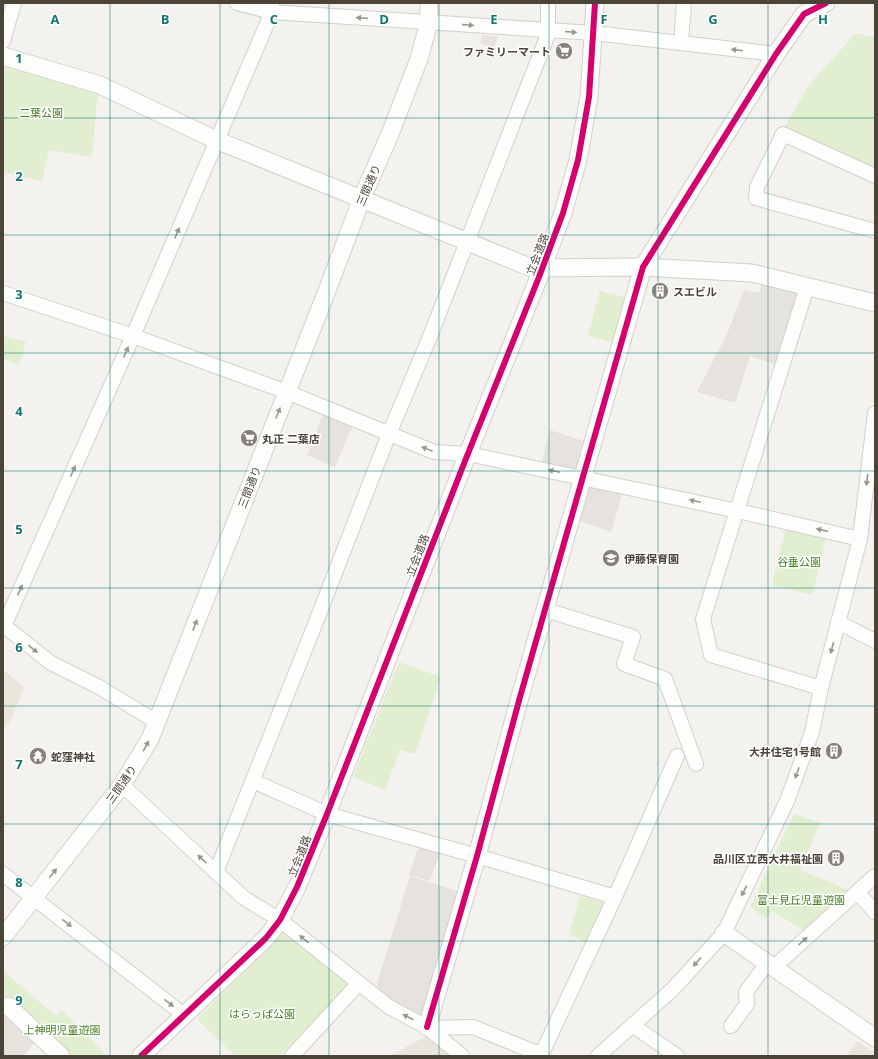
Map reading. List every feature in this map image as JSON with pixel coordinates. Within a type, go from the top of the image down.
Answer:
[{"type":"street","points":[[3,40],[14,3]]},
{"type":"street","points":[[237,3],[272,8],[429,22],[594,33],[776,54]]},
{"type":"street","name":"三間通り","points":[[3,937],[122,785],[150,739],[362,198],[390,134],[419,59],[429,22],[429,3]]},
{"type":"street","points":[[216,872],[547,37],[548,3]]},
{"type":"street","name":"立会道路","points":[[141,1056],[266,938],[280,920],[297,887],[543,267],[563,213],[578,160],[589,97],[596,3]]},
{"type":"street","points":[[681,43],[684,3]]},
{"type":"street","points":[[427,1027],[477,856],[520,697],[643,268],[804,8],[826,3]]},
{"type":"street","points":[[157,722],[99,687],[51,663],[4,625],[133,336],[272,8]]},
{"type":"street","points":[[3,56],[100,85],[216,140],[467,240],[532,268],[643,268],[752,273],[875,303]]},
{"type":"street","points":[[875,176],[783,134],[757,187],[756,198],[875,231]]},
{"type":"street","points":[[808,287],[703,619],[711,655],[821,688]]},
{"type":"street","points":[[3,293],[133,336],[287,392],[434,452],[468,454],[583,477],[738,510],[860,539]]},
{"type":"street","points":[[598,1056],[672,989],[724,933],[787,800],[812,732],[821,688],[860,539],[868,524],[875,413]]},
{"type":"street","points":[[546,610],[633,636],[624,664],[665,679],[696,764]]},
{"type":"street","points":[[838,622],[875,641]]},
{"type":"street","points":[[427,1027],[474,1027],[537,1053],[544,1049],[615,897],[677,756]]},
{"type":"street","points":[[253,781],[327,814],[615,897]]},
{"type":"street","points":[[122,785],[250,902],[280,920],[389,1007],[427,1027],[462,1056]]},
{"type":"street","points":[[3,874],[184,1015]]},
{"type":"street","points":[[731,1026],[747,1004],[746,992],[771,965],[875,876]]},
{"type":"street","points":[[857,892],[875,912]]},
{"type":"street","points":[[724,933],[875,1038]]},
{"type":"street","points":[[292,1056],[359,983]]},
{"type":"street","points":[[5,1003],[61,1056]]},
{"type":"street","points":[[632,1025],[677,1056]]},
{"type":"shaded area","points":[[482,35],[498,36],[494,48],[480,43]]},
{"type":"shaded area","points":[[762,283],[799,293],[780,366],[750,356],[735,403],[697,392],[727,334],[744,290],[759,293]]},
{"type":"shaded area","points":[[324,413],[353,425],[335,467],[307,455]]},
{"type":"shaded area","points":[[550,430],[587,442],[579,471],[541,464]]},
{"type":"shaded area","points":[[588,483],[623,491],[611,532],[578,520]]},
{"type":"shaded area","points":[[3,670],[24,687],[12,718],[3,730]]},
{"type":"shaded area","points":[[419,845],[440,852],[430,881],[409,875]]},
{"type":"shaded area","points":[[410,876],[460,892],[424,1018],[396,1004],[377,990],[377,983]]},
{"type":"shaded area","points":[[3,1015],[34,1043],[24,1056],[3,1056]]},
{"type":"shaded area","points":[[429,1035],[454,1056],[389,1056]]},
{"type":"shaded area","points":[[857,1041],[875,1053],[875,1056],[847,1056]]},
{"type":"green space","points":[[856,33],[875,37],[875,172],[783,129],[809,85]]},
{"type":"green space","name":"二葉公園","points":[[3,63],[98,90],[92,157],[49,150],[42,181],[3,172]]},
{"type":"green space","points":[[600,291],[627,298],[615,343],[588,336]]},
{"type":"green space","points":[[3,336],[26,342],[19,365],[3,359]]},
{"type":"green space","name":"谷垂公園","points":[[786,528],[826,538],[812,595],[772,585]]},
{"type":"green space","points":[[399,662],[441,677],[415,754],[400,750],[385,790],[353,777]]},
{"type":"green space","name":"富士見丘児童遊園","points":[[794,814],[820,823],[800,870],[851,891],[805,931],[772,911],[766,919],[750,907]]},
{"type":"green space","points":[[580,896],[605,903],[587,942],[569,934]]},
{"type":"green space","name":"はらっぱ公園","points":[[283,931],[350,984],[280,1056],[235,1056],[197,1019]]},
{"type":"green space","name":"上神明児童遊園","points":[[3,971],[56,1016],[62,1010],[107,1056],[73,1056],[3,994]]},
{"type":"cycle path","points":[[141,1056],[266,938],[280,920],[297,887],[563,213],[578,160],[589,97],[595,3]]},
{"type":"cycle path","points":[[427,1027],[477,856],[520,697],[643,267],[776,54],[804,14],[826,3]]},
{"type":"place","name":"ファミリーマート","points":[[564,51]]},
{"type":"place","name":"スエビル","points":[[660,291]]},
{"type":"place","name":"丸正 二葉店","points":[[249,438]]},
{"type":"place","name":"伊藤保育園","points":[[611,558]]},
{"type":"place","name":"大井住宅1号館","points":[[834,751]]},
{"type":"place","name":"蛇窪神社","points":[[38,756]]},
{"type":"place","name":"品川区立西大井福祉園","points":[[836,858]]}]
